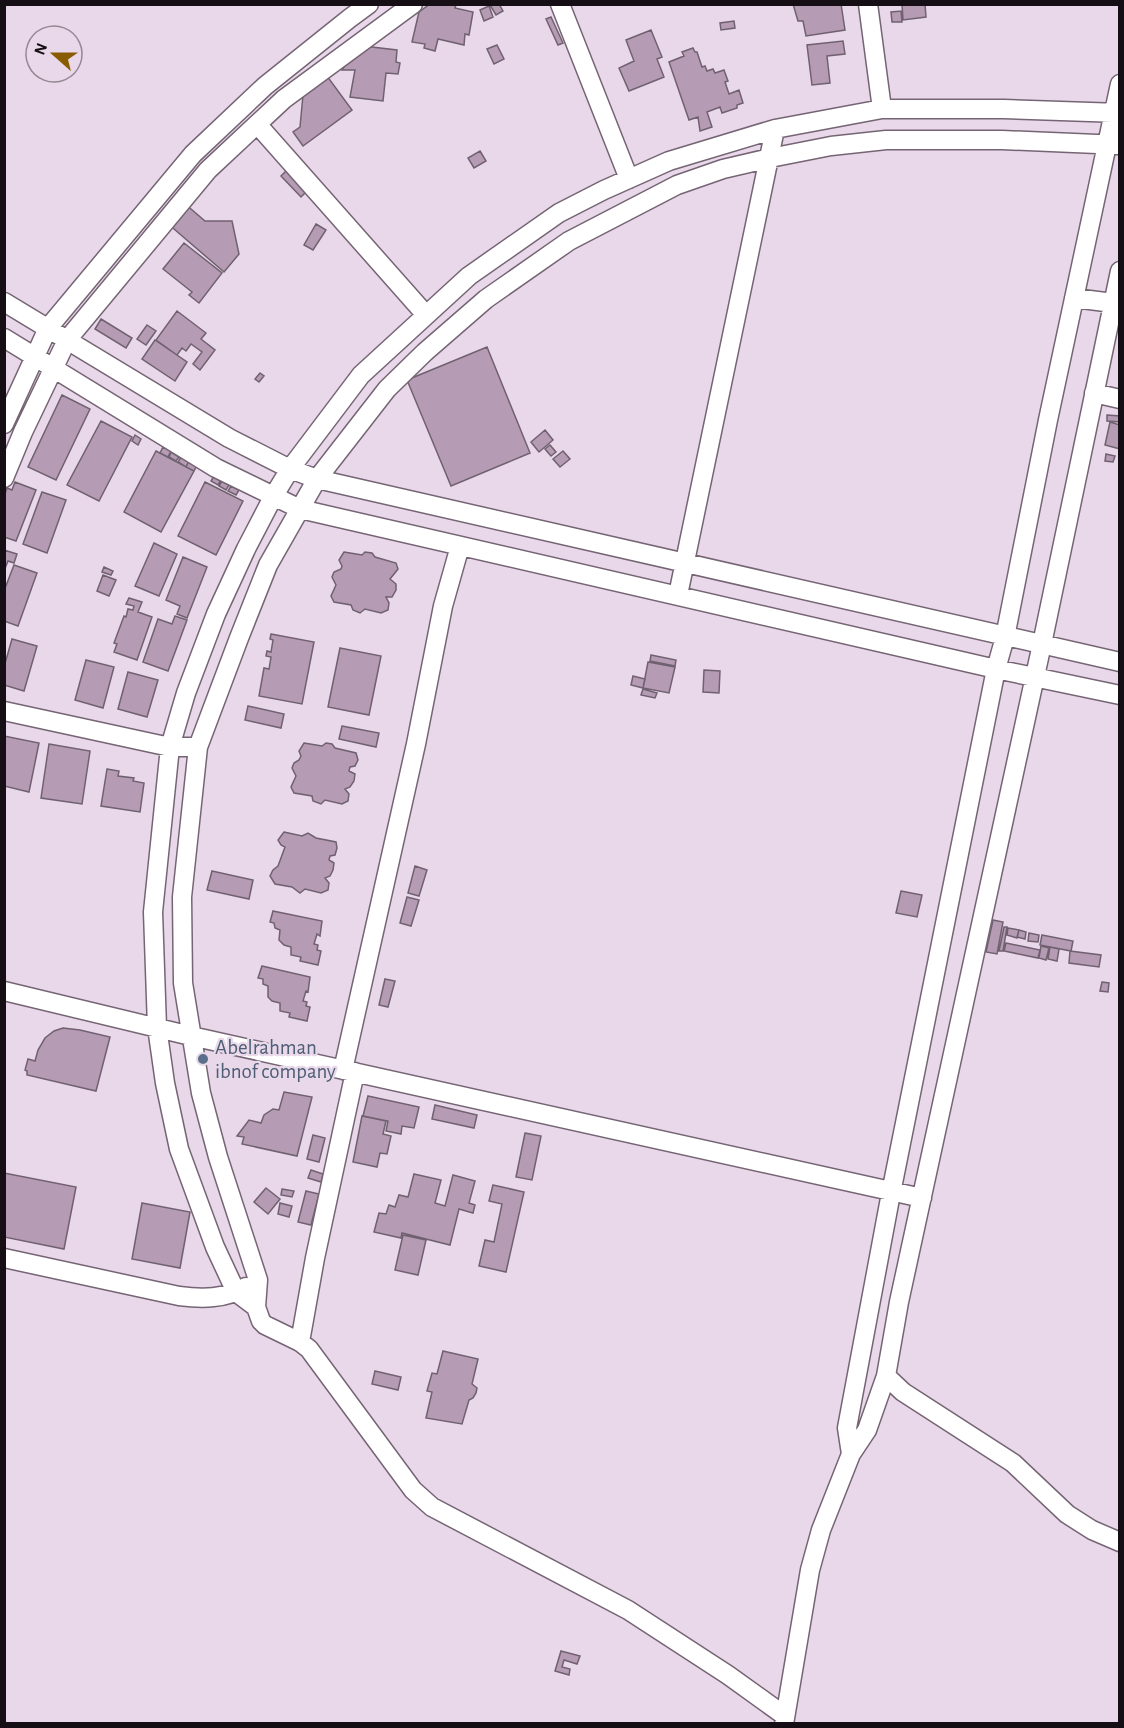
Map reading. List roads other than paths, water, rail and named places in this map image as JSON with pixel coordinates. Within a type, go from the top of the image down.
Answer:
[{"type":"street","points":[[4,424],[33,356],[48,328],[193,154],[265,86],[369,4]]},
{"type":"street","points":[[4,478],[23,432],[67,340],[208,170],[284,99],[413,4]]},
{"type":"street","points":[[560,4],[629,178]]},
{"type":"street","points":[[868,4],[882,109]]},
{"type":"street","points":[[851,1454],[847,1428],[891,1193],[996,669],[1005,637],[1074,298],[1113,144],[1119,84]]},
{"type":"street","points":[[256,1307],[236,1292],[215,1246],[179,1149],[165,1083],[157,1027],[153,912],[171,747],[186,693],[216,614],[273,497],[290,470],[361,375],[469,276],[559,213],[629,178],[669,161],[775,129],[882,109],[1004,109],[1116,113]]},
{"type":"street","points":[[257,124],[426,315]]},
{"type":"street","points":[[678,595],[775,129]]},
{"type":"street","points":[[1113,144],[886,140],[831,146],[723,169],[677,185],[569,241],[495,293],[425,352],[387,390],[317,479],[268,565],[198,747],[182,897],[183,983],[201,1093],[218,1157],[258,1280],[256,1307],[261,1321],[300,1342],[317,1357],[413,1490],[432,1507],[628,1610],[728,1675],[784,1720],[810,1570],[821,1530],[851,1454],[867,1430],[886,1376],[1119,271]]},
{"type":"street","points":[[1074,298],[1113,303]]},
{"type":"street","points":[[4,302],[229,438],[290,470],[317,479],[1119,662]]},
{"type":"street","points":[[4,338],[216,468],[300,509],[996,669],[1119,695]]},
{"type":"street","points":[[1094,393],[1119,399]]},
{"type":"street","points":[[300,1342],[349,1071],[443,606],[460,546]]},
{"type":"street","points":[[4,711],[171,747],[198,747]]},
{"type":"street","points":[[4,991],[191,1036],[891,1193],[922,1198]]},
{"type":"street","points":[[4,1258],[178,1296],[202,1299],[236,1292],[258,1280]]},
{"type":"street","points":[[886,1376],[903,1392],[1013,1463],[1067,1514],[1092,1530],[1119,1542]]},
{"type":"place","name":"Abelrahman ibnof company","points":[[203,1059]]}]
